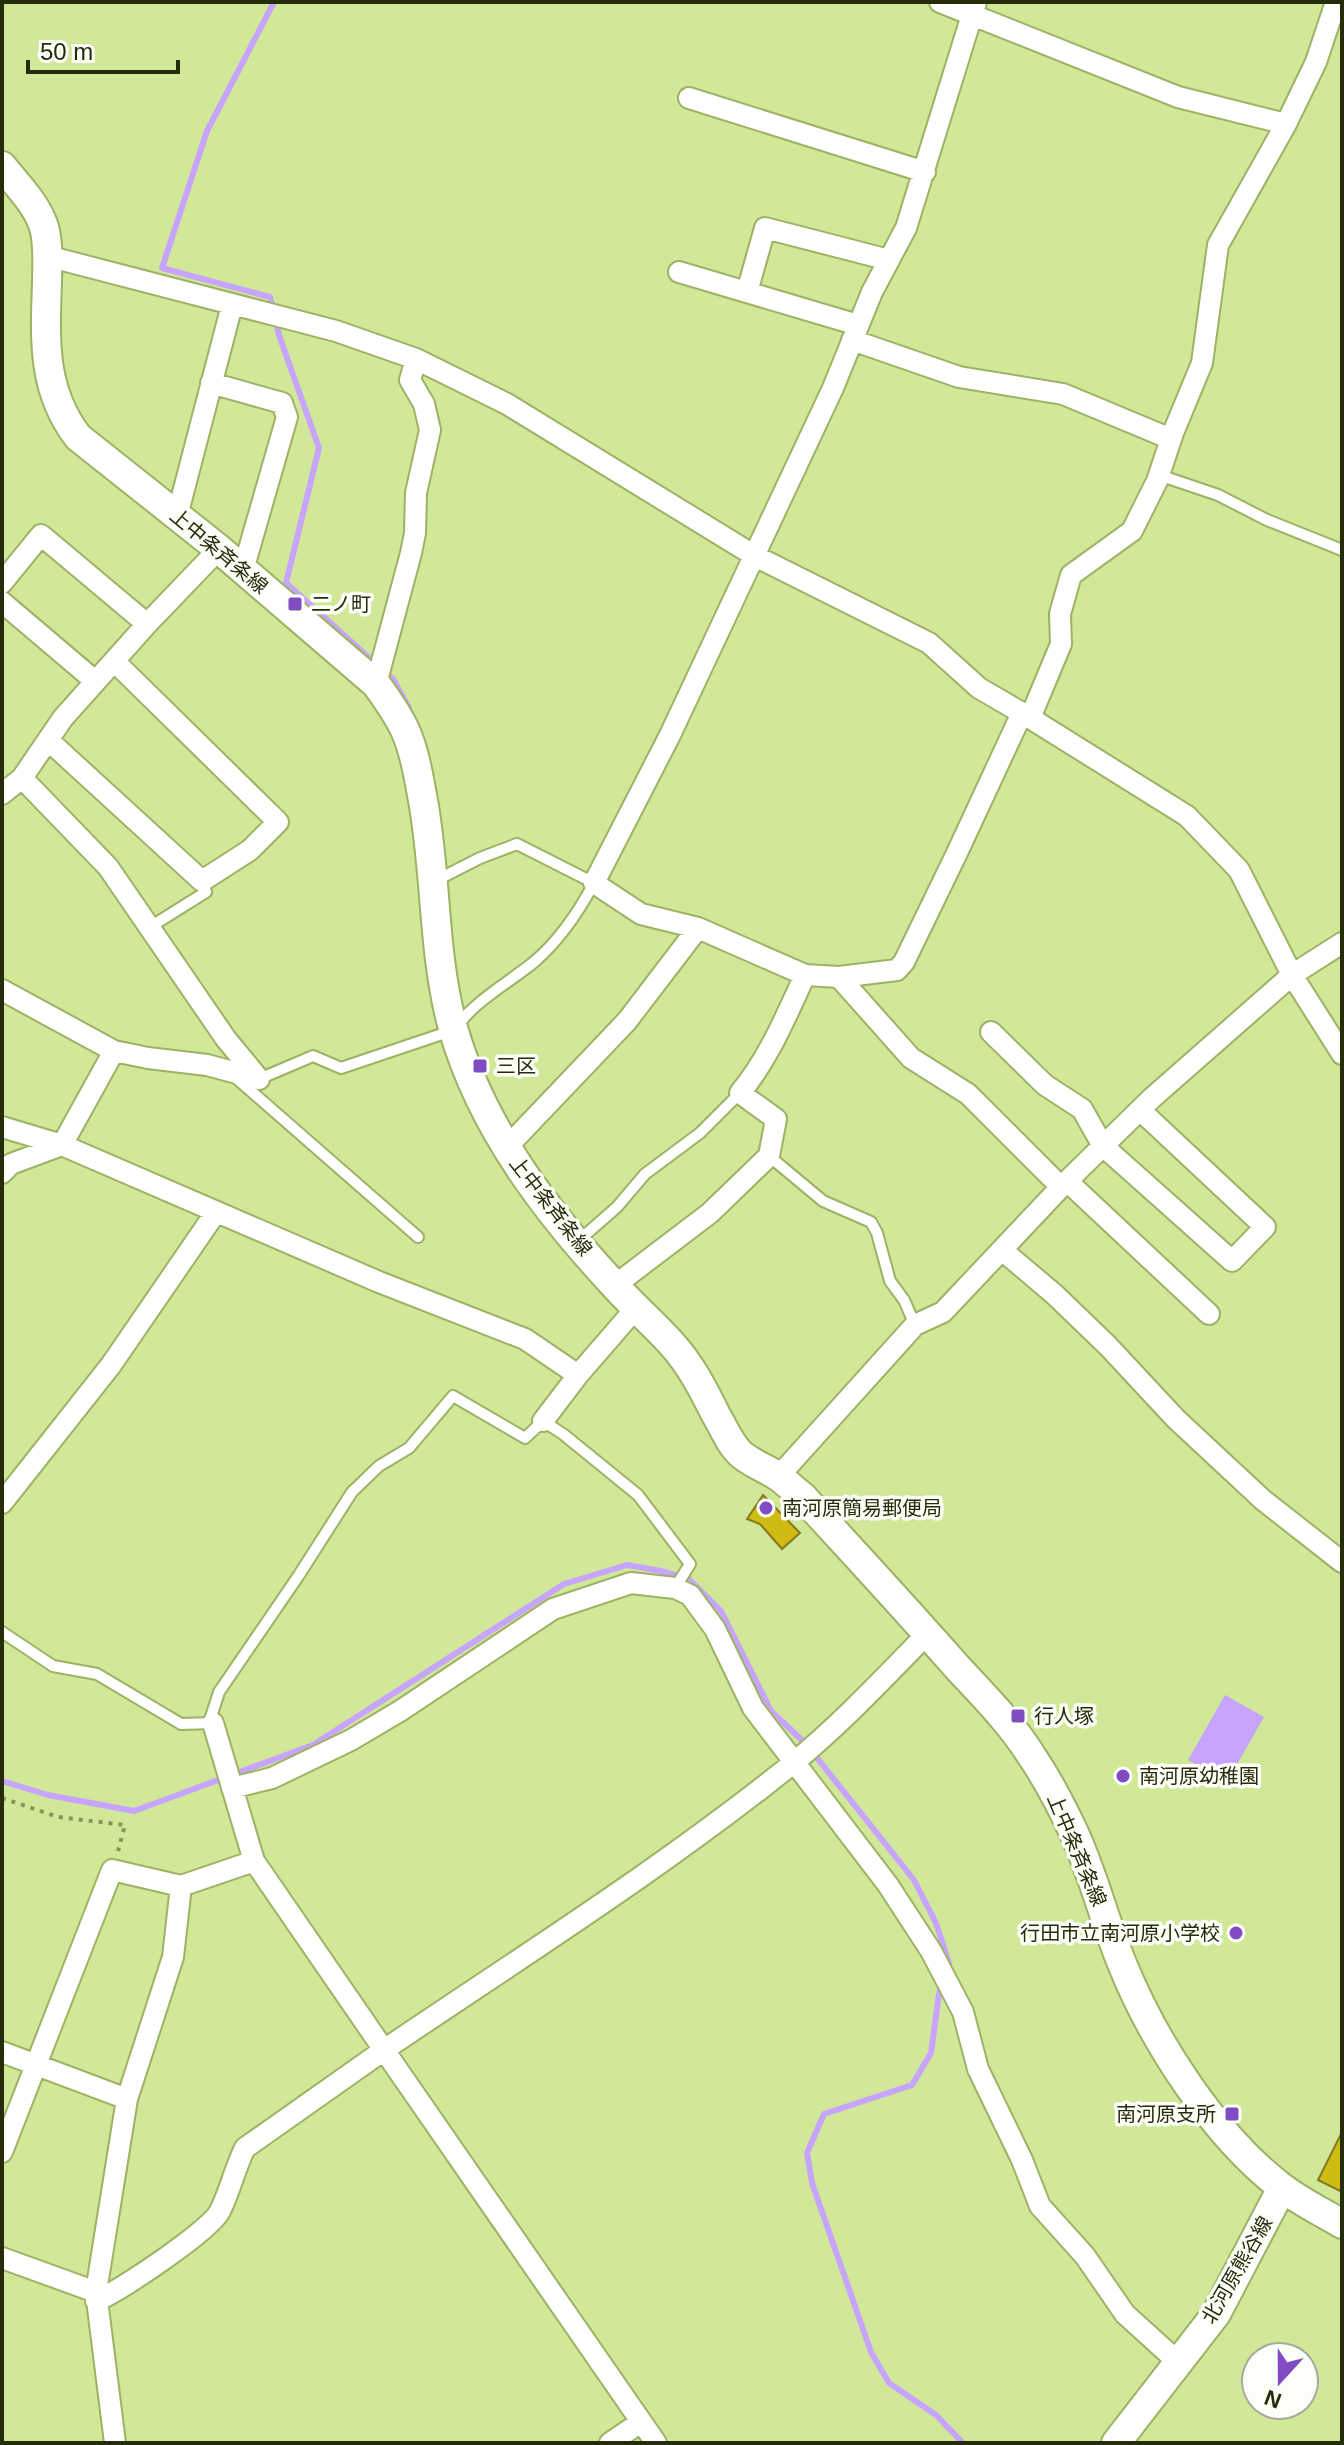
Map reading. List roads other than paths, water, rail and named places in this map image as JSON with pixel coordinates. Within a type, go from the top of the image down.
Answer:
[{"type":"main road","name":"上中条斉条線","points":[[2,166],[36,208],[44,229],[47,256],[46,339],[55,398],[65,420],[78,437],[219,549],[376,684],[407,734],[424,807],[443,983],[454,1030],[477,1091],[506,1148],[614,1286],[691,1367],[729,1439],[742,1455],[802,1496],[928,1633],[1030,1753],[1053,1790],[1076,1837],[1148,2021],[1218,2124],[1252,2163],[1282,2188]]},
{"type":"main road","points":[[1282,2188],[1342,2224]]},
{"type":"main road","name":"北河原熊谷線","points":[[1116,2443],[1216,2314],[1282,2188]]},
{"type":"street","points":[[940,2],[974,8],[1178,97],[1286,124]]},
{"type":"street","points":[[974,8],[906,228],[872,292],[833,388],[670,735],[594,883],[641,914],[698,928],[805,975],[839,977],[897,970],[904,962],[1061,644],[1060,614],[1071,575],[1132,531],[1159,475],[1202,363],[1218,245],[1286,124],[1316,62],[1336,2]]},
{"type":"street","points":[[689,98],[925,172]]},
{"type":"street","points":[[747,292],[765,228],[889,260]]},
{"type":"street","points":[[47,256],[336,331],[416,359],[507,404],[755,556],[929,643],[979,688],[1187,816],[1239,870],[1292,975],[1342,1054]]},
{"type":"street","points":[[679,272],[747,292],[959,377],[1063,394],[1171,439]]},
{"type":"street","points":[[177,516],[232,305]]},
{"type":"street","points":[[376,684],[411,553],[416,493],[430,430],[424,404],[410,380],[416,359]]},
{"type":"street","points":[[211,383],[282,403],[287,417],[243,570]]},
{"type":"street","points":[[2,583],[41,535],[147,624]]},
{"type":"street","points":[[2,794],[22,778],[63,718],[95,681],[219,549]]},
{"type":"street","points":[[2,602],[95,681]]},
{"type":"street","points":[[48,740],[202,881],[250,850],[278,822],[114,661]]},
{"type":"street","points":[[22,778],[108,867],[226,1039],[259,1079]]},
{"type":"street","points":[[506,1148],[627,1021],[698,928]]},
{"type":"street","points":[[778,1477],[915,1325],[943,1312],[1064,1184],[1140,1110],[1292,975],[1342,943]]},
{"type":"street","points":[[614,1286],[710,1213],[769,1156],[776,1119],[740,1093],[756,1074],[805,975]]},
{"type":"street","points":[[839,977],[911,1058],[968,1094],[1209,1314]]},
{"type":"street","points":[[2,990],[114,1051],[207,1065],[259,1079]]},
{"type":"street","points":[[991,1032],[1045,1085],[1082,1109],[1103,1146],[1232,1261],[1265,1227],[1140,1110]]},
{"type":"street","points":[[2,1173],[11,1164],[62,1145],[114,1051]]},
{"type":"street","points":[[2,1127],[62,1145],[379,1282],[525,1339],[578,1375]]},
{"type":"street","points":[[2,1503],[111,1365],[216,1212]]},
{"type":"street","points":[[1002,1250],[1054,1294],[1176,1419],[1263,1500],[1342,1562]]},
{"type":"street","points":[[543,1421],[636,1308]]},
{"type":"street","points":[[232,1788],[272,1778],[351,1740],[553,1609],[631,1583],[675,1588],[690,1595],[715,1629],[753,1708],[888,1885],[931,1951],[963,2012],[978,2069],[1022,2160],[1040,2206],[1085,2256],[1125,2314],[1178,2362]]},
{"type":"street","points":[[2,2258],[96,2296],[111,2295],[191,2239],[219,2214],[245,2148],[691,1841],[793,1763],[846,1716],[928,1633]]},
{"type":"street","points":[[213,1723],[254,1861],[656,2443]]},
{"type":"street","points":[[2,2152],[112,1870],[181,1886],[254,1861]]},
{"type":"street","points":[[115,2443],[96,2296],[127,2099],[173,1957],[181,1886]]},
{"type":"street","points":[[2,2052],[127,2099]]},
{"type":"street","points":[[610,2443],[641,2422]]},
{"type":"lane","points":[[1159,475],[1218,495],[1267,520],[1342,550]]},
{"type":"lane","points":[[259,1079],[313,1056],[341,1068],[454,1030],[463,1016],[538,959],[573,921],[594,883],[517,844],[434,881]]},
{"type":"lane","points":[[150,927],[206,892],[202,881]]},
{"type":"lane","points":[[227,1070],[418,1237]]},
{"type":"lane","points":[[577,1242],[617,1207],[645,1174],[700,1133],[740,1093]]},
{"type":"lane","points":[[769,1156],[823,1201],[871,1222],[890,1281],[904,1300],[915,1325]]},
{"type":"lane","points":[[2,1632],[53,1666],[97,1674],[181,1724],[213,1723],[211,1717],[219,1692],[352,1492],[379,1466],[409,1448],[453,1396],[525,1438],[543,1421],[638,1495],[690,1564],[675,1588]]},
{"type":"waterway","points":[[274,2],[207,131],[162,268],[270,297],[279,335],[319,448],[286,583],[376,664]]},
{"type":"waterway","points":[[385,671],[409,708]]},
{"type":"waterway","points":[[2,1781],[48,1795],[134,1811],[313,1745],[564,1584],[627,1565],[661,1571],[689,1579],[721,1611],[771,1711],[806,1744],[914,1880],[936,1923],[949,1963],[947,1969]]},
{"type":"waterway","points":[[942,1983],[931,2053],[912,2085],[824,2114],[807,2153],[812,2183],[871,2352],[889,2383],[936,2415],[963,2443]]},
{"type":"place","name":"二ノ町","points":[[295,604]]},
{"type":"place","name":"三区","points":[[480,1066]]},
{"type":"place","name":"南河原簡易郵便局","points":[[766,1508]]},
{"type":"place","name":"行人塚","points":[[1018,1716]]},
{"type":"place","name":"南河原幼稚園","points":[[1123,1776]]},
{"type":"place","name":"行田市立南河原小学校","points":[[1236,1933]]},
{"type":"place","name":"南河原支所","points":[[1232,2114]]}]
